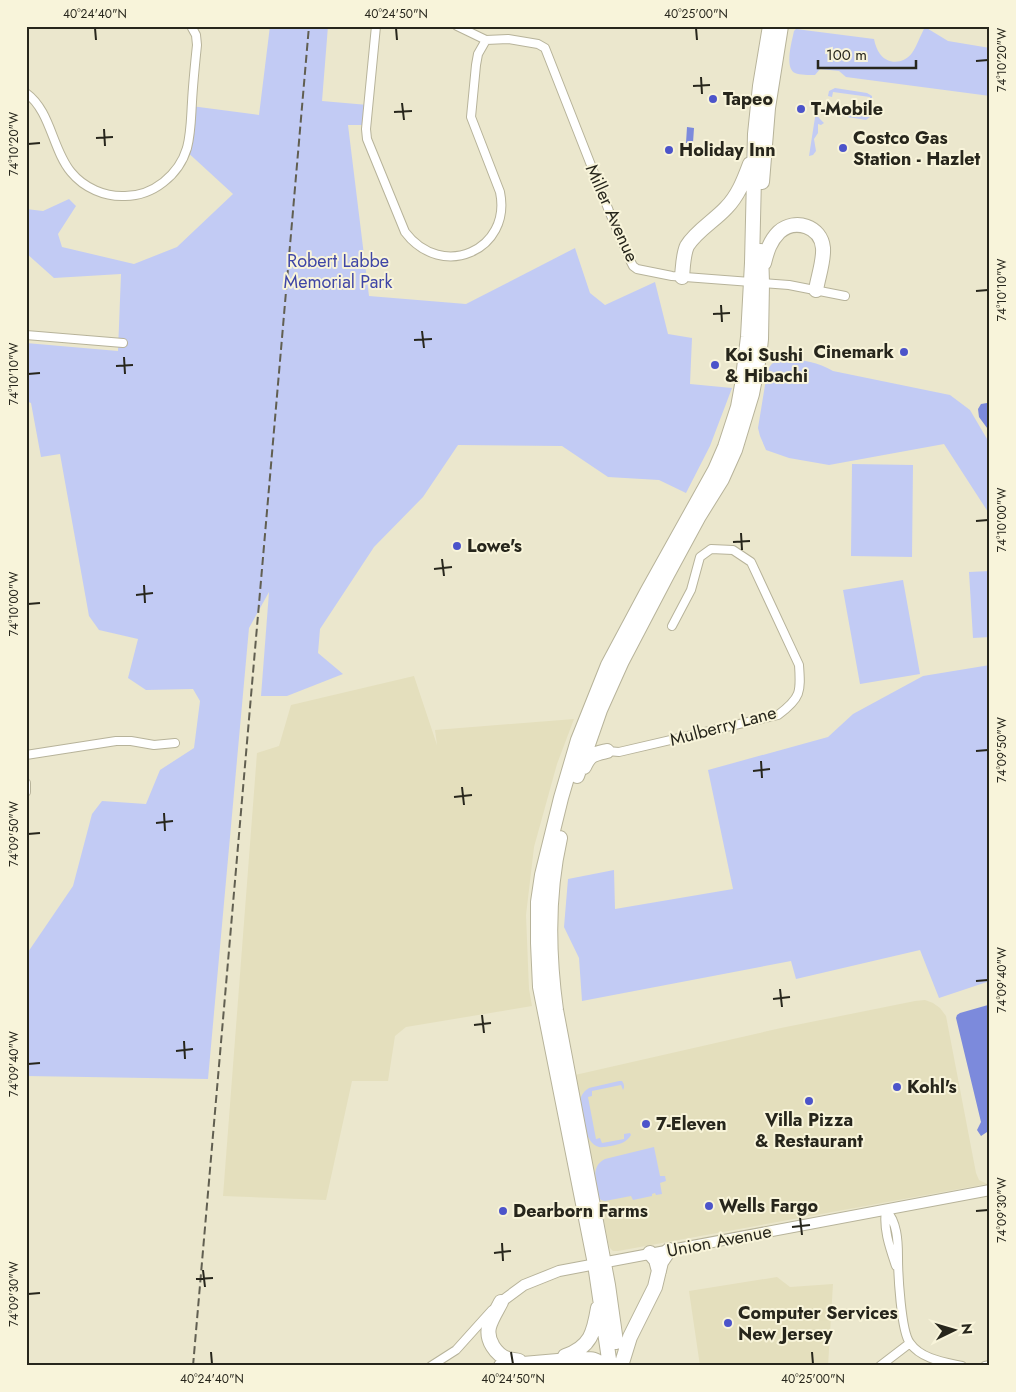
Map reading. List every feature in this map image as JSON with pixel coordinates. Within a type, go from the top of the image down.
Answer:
[{"type":"highway","points":[[610,1366],[600,1297],[600,1263],[556,1010],[550,961],[550,909],[556,855],[572,789],[600,710],[622,661],[667,575],[722,479],[745,422],[755,382],[761,339],[754,149],[760,86],[770,26]]},
{"type":"highway","points":[[620,1366],[613,1317],[540,986],[538,902],[542,875],[561,798],[578,740],[608,665],[711,477],[725,447],[738,407],[758,279],[768,108],[781,26]]},
{"type":"highway","points":[[682,277],[687,247],[695,236],[724,210],[735,197],[744,179],[754,149]]},
{"type":"highway","points":[[758,279],[769,247],[780,231],[793,225],[805,226],[816,232],[823,249],[816,290]]},
{"type":"highway","points":[[600,710],[597,741],[601,748],[607,751]]},
{"type":"highway","points":[[572,789],[588,759],[592,755],[607,751]]},
{"type":"highway","points":[[620,1366],[630,1337],[655,1287],[661,1262],[669,1250]]},
{"type":"highway","points":[[650,1253],[656,1260],[659,1271]]},
{"type":"highway","points":[[552,1361],[573,1354],[588,1342],[594,1330],[600,1297]]},
{"type":"highway","points":[[500,1302],[489,1328],[490,1340],[494,1348],[499,1354],[508,1359],[532,1363]]},
{"type":"highway","points":[[501,1366],[589,1358],[597,1361],[602,1366]]},
{"type":"street","points":[[26,93],[41,109],[68,168],[83,183],[99,192],[116,196],[133,196],[150,190],[174,173],[180,164],[187,146],[197,45],[196,35],[190,26]]},
{"type":"street","points":[[376,26],[366,134],[403,227],[412,240],[427,252],[437,256],[452,257],[476,250],[488,240],[496,228],[501,210],[500,192],[471,117],[478,54],[486,40]]},
{"type":"street","name":"Miller Avenue","points":[[457,26],[486,40],[508,39],[538,44],[545,48],[609,211],[633,266],[642,271],[672,276],[758,279],[845,296]]},
{"type":"street","points":[[26,334],[123,343]]},
{"type":"street","name":"Mulberry Lane","points":[[607,751],[619,752],[778,714],[795,701],[799,690],[799,665],[751,562],[733,550],[711,549],[700,557],[691,590],[672,626]]},
{"type":"street","points":[[26,755],[116,741],[131,741],[154,745],[175,743]]},
{"type":"street","points":[[26,783],[26,792]]},
{"type":"street","name":"Union Avenue","points":[[500,1302],[524,1285],[559,1271],[990,1190]]},
{"type":"street","points":[[886,1210],[894,1222],[898,1246],[898,1273],[904,1325],[910,1343],[928,1356],[962,1366]]},
{"type":"street","points":[[431,1366],[456,1350],[500,1302]]},
{"type":"street","points":[[880,1366],[910,1343]]},
{"type":"street","points":[[985,1366],[990,1365]]},
{"type":"shaded area","points":[[414,676],[437,745],[435,730],[574,719],[557,764],[534,847],[526,915],[529,989],[532,1006],[406,1027],[395,1036],[388,1081],[352,1081],[326,1200],[223,1196],[257,753],[279,746],[291,705]]},
{"type":"shaded area","points":[[925,1000],[940,1008],[946,1016],[976,1173],[979,1180],[987,1184],[618,1251],[613,1251],[610,1248],[575,1075],[781,1028]]},
{"type":"shaded area","points":[[777,1277],[790,1287],[833,1284],[828,1366],[700,1366],[689,1291]]},
{"type":"green space","name":"Robert Labbe Memorial Park","points":[[270,26],[328,26],[322,101],[368,105],[366,125],[348,125],[369,296],[466,304],[575,248],[590,293],[605,305],[655,282],[668,334],[692,338],[690,384],[732,388],[710,446],[686,493],[659,480],[608,477],[562,446],[458,445],[423,497],[374,547],[320,629],[318,653],[343,674],[287,696],[261,696],[269,592],[249,628],[208,1079],[26,1076],[26,955],[73,886],[92,814],[102,801],[146,804],[160,770],[194,748],[200,701],[193,689],[146,690],[128,678],[138,639],[99,630],[89,616],[60,454],[41,457],[31,403],[26,401],[26,343],[118,351],[121,274],[54,278],[26,253],[26,209],[43,211],[69,199],[76,206],[58,234],[62,247],[134,264],[177,247],[233,194],[184,149],[191,106],[259,115]]},
{"type":"green space","points":[[925,27],[948,41],[990,48],[990,96],[846,77],[839,71],[820,69],[815,75],[799,74],[795,73],[790,66],[791,47],[796,29],[874,39],[878,51],[883,58],[896,62],[909,57]]},
{"type":"green space","points":[[835,88],[867,93],[872,96],[872,101],[870,103],[870,97],[833,92],[832,97],[828,96],[829,91]]},
{"type":"green space","points":[[828,104],[828,109],[867,115],[869,110],[871,111],[870,117],[866,120],[829,114],[825,111]]},
{"type":"green space","points":[[816,111],[824,123],[818,124],[818,133],[814,139],[816,151],[813,155],[809,156]]},
{"type":"green space","points":[[786,359],[810,362],[822,365],[833,371],[950,395],[970,410],[990,444],[990,515],[944,444],[829,465],[789,458],[766,450],[758,428],[767,373],[770,366],[774,363]]},
{"type":"green space","points":[[852,464],[913,465],[912,557],[851,556]]},
{"type":"green space","points":[[990,571],[990,637],[973,638],[969,572]]},
{"type":"green space","points":[[903,580],[920,674],[860,684],[843,590]]},
{"type":"green space","points":[[990,665],[990,981],[939,998],[920,950],[796,979],[791,961],[582,1001],[579,958],[564,927],[568,879],[614,870],[615,909],[733,889],[708,770],[828,737],[853,714],[923,676]]},
{"type":"green space","points":[[619,1081],[623,1083],[623,1090],[621,1085],[592,1091],[592,1096],[588,1097],[596,1139],[600,1138],[602,1143],[624,1139],[624,1134],[630,1133],[631,1135],[620,1144],[599,1147],[590,1140],[587,1134],[580,1099],[589,1088]]},
{"type":"green space","points":[[654,1147],[660,1176],[665,1176],[666,1181],[660,1183],[662,1194],[656,1195],[655,1193],[652,1196],[633,1200],[631,1196],[605,1201],[599,1198],[595,1176],[600,1162],[605,1159]]},
{"type":"water","points":[[687,127],[694,128],[693,143],[686,143]]},
{"type":"water","points":[[981,404],[990,404],[990,432],[979,417],[978,409]]},
{"type":"water","points":[[990,1005],[990,1130],[981,1136],[977,1130],[981,1122],[956,1018],[960,1013]]},
{"type":"railway","points":[[193,1366],[309,26]]},
{"type":"place","name":"Tapeo","points":[[713,99]]},
{"type":"place","name":"T-Mobile","points":[[801,109]]},
{"type":"place","name":"Costco Gas Station - Hazlet","points":[[843,148]]},
{"type":"place","name":"Holiday Inn","points":[[669,150]]},
{"type":"place","name":"Cinemark","points":[[904,352]]},
{"type":"place","name":"Koi Sushi & Hibachi","points":[[715,365]]},
{"type":"place","name":"Lowe's","points":[[457,546]]},
{"type":"place","name":"Kohl's","points":[[897,1087]]},
{"type":"place","name":"Villa Pizza & Restaurant","points":[[809,1101]]},
{"type":"place","name":"7-Eleven","points":[[646,1124]]},
{"type":"place","name":"Wells Fargo","points":[[709,1206]]},
{"type":"place","name":"Dearborn Farms","points":[[503,1211]]},
{"type":"place","name":"Computer Services New Jersey","points":[[728,1323]]}]
